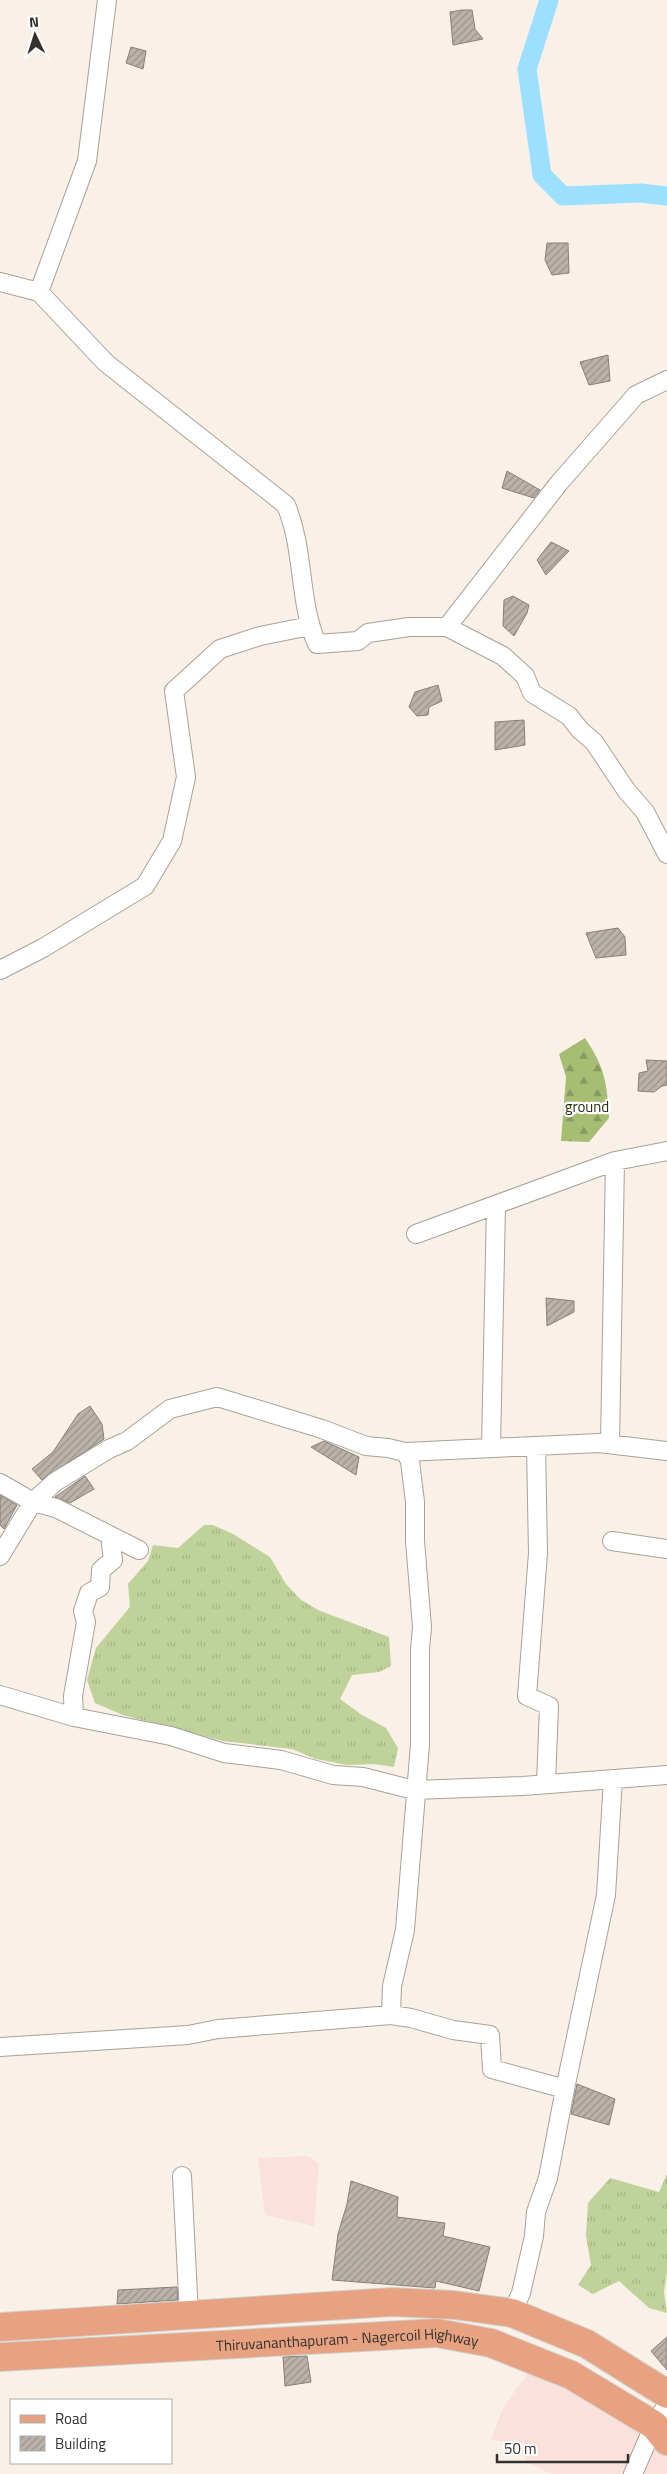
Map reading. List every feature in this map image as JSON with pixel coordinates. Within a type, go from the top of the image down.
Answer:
[{"type":"main road","points":[[0,2327],[392,2302],[454,2305],[512,2313],[587,2344],[667,2394]]},
{"type":"main road","name":"Thiruvananthapuram - Nagercoil Highway","points":[[0,2357],[437,2333],[491,2343],[571,2375],[663,2423]]},
{"type":"street","points":[[39,292],[87,161],[107,0]]},
{"type":"street","points":[[0,282],[39,292],[106,362],[286,505],[296,528],[310,626],[318,644],[358,641],[368,634],[409,627],[447,627],[503,656],[525,676],[532,693],[569,716],[580,730],[594,742],[626,790],[645,812],[667,854]]},
{"type":"street","points":[[447,627],[558,483],[636,395],[667,380]]},
{"type":"street","points":[[0,970],[43,948],[145,886],[172,841],[186,777],[174,691],[220,649],[260,636],[310,626]]},
{"type":"street","points":[[416,1234],[615,1161],[667,1151]]},
{"type":"street","points":[[610,1444],[615,1161]]},
{"type":"street","points":[[491,1448],[496,1204]]},
{"type":"street","points":[[0,1556],[32,1502],[55,1482],[109,1449],[127,1441],[170,1409],[217,1398],[322,1429],[366,1446],[406,1452],[610,1444],[667,1451]]},
{"type":"street","points":[[536,1446],[538,1553],[527,1696],[548,1706],[546,1784]]},
{"type":"street","points":[[392,2016],[392,1986],[406,1920],[420,1744],[420,1649],[422,1628],[414,1541],[415,1502],[410,1461],[406,1452]]},
{"type":"street","points":[[0,1483],[32,1502],[56,1508],[139,1550]]},
{"type":"street","points":[[74,1717],[73,1696],[86,1622],[84,1611],[89,1593],[100,1587],[101,1570],[113,1560],[110,1536]]},
{"type":"street","points":[[612,1541],[667,1549]]},
{"type":"street","points":[[0,1695],[74,1717],[171,1736],[224,1753],[281,1760],[333,1774],[363,1777],[415,1790],[546,1784],[667,1775]]},
{"type":"street","points":[[512,2313],[521,2293],[534,2236],[536,2212],[548,2178],[606,1895],[613,1779]]},
{"type":"street","points":[[0,2047],[188,2035],[218,2029],[392,2016],[411,2018],[453,2030],[490,2036],[492,2069],[566,2089]]},
{"type":"street","points":[[182,2176],[189,2315]]},
{"type":"street","points":[[633,2474],[663,2423]]},
{"type":"shaded area","points":[[308,2156],[319,2164],[314,2226],[265,2215],[258,2158]]},
{"type":"shaded area","points":[[534,2366],[667,2443],[667,2474],[551,2474],[529,2463],[515,2443],[491,2440],[502,2410]]},
{"type":"green space","name":"ground","points":[[585,1038],[597,1058],[604,1076],[609,1118],[589,1142],[561,1141],[566,1077],[559,1054]]},
{"type":"green space","points":[[204,1525],[213,1525],[233,1534],[270,1557],[286,1584],[300,1599],[318,1610],[389,1637],[391,1666],[379,1672],[352,1675],[340,1699],[362,1715],[386,1728],[398,1748],[394,1767],[374,1764],[347,1765],[316,1759],[292,1749],[223,1741],[123,1715],[95,1703],[87,1680],[96,1648],[130,1607],[128,1584],[148,1561],[153,1545],[178,1548]]},
{"type":"green space","points":[[667,2174],[667,2272],[664,2292],[667,2313],[649,2308],[619,2281],[593,2294],[578,2285],[591,2265],[586,2236],[588,2203],[610,2178],[659,2192]]},
{"type":"building","points":[[472,10],[475,29],[483,39],[453,45],[450,12]]},
{"type":"building","points":[[131,47],[146,51],[143,69],[126,63]]},
{"type":"building","points":[[547,243],[568,243],[569,273],[552,275],[545,260]]},
{"type":"building","points":[[608,355],[610,381],[589,385],[580,362]]},
{"type":"building","points":[[507,471],[540,490],[534,498],[502,488]]},
{"type":"building","points":[[551,542],[569,551],[546,575],[537,560]]},
{"type":"building","points":[[513,596],[529,605],[527,613],[514,636],[503,626],[504,600]]},
{"type":"building","points":[[438,685],[442,701],[429,707],[428,715],[417,716],[409,707],[415,692]]},
{"type":"building","points":[[524,720],[525,745],[495,750],[495,722]]},
{"type":"building","points":[[618,928],[625,937],[626,955],[596,958],[586,933]]},
{"type":"building","points":[[646,1060],[667,1061],[667,1085],[654,1092],[638,1091],[639,1073],[648,1071]]},
{"type":"building","points":[[546,1298],[574,1301],[574,1312],[547,1326]]},
{"type":"building","points":[[90,1406],[102,1424],[104,1439],[42,1480],[32,1469],[53,1452],[78,1414]]},
{"type":"building","points":[[324,1441],[359,1457],[356,1475],[311,1447]]},
{"type":"building","points":[[85,1476],[94,1489],[70,1503],[55,1497]]},
{"type":"building","points":[[0,1495],[17,1505],[4,1529],[0,1525]]},
{"type":"building","points":[[577,2084],[615,2099],[609,2125],[571,2114]]},
{"type":"building","points":[[351,2181],[398,2197],[397,2217],[445,2223],[443,2236],[490,2247],[479,2291],[436,2281],[435,2288],[332,2280],[338,2234],[347,2204]]},
{"type":"building","points":[[177,2287],[178,2300],[117,2304],[118,2290]]},
{"type":"building","points":[[667,2337],[667,2370],[651,2351]]},
{"type":"building","points":[[307,2356],[311,2382],[285,2386],[283,2357]]},
{"type":"waterway","points":[[549,0],[527,69],[542,175],[563,196],[641,193],[667,196]]}]
